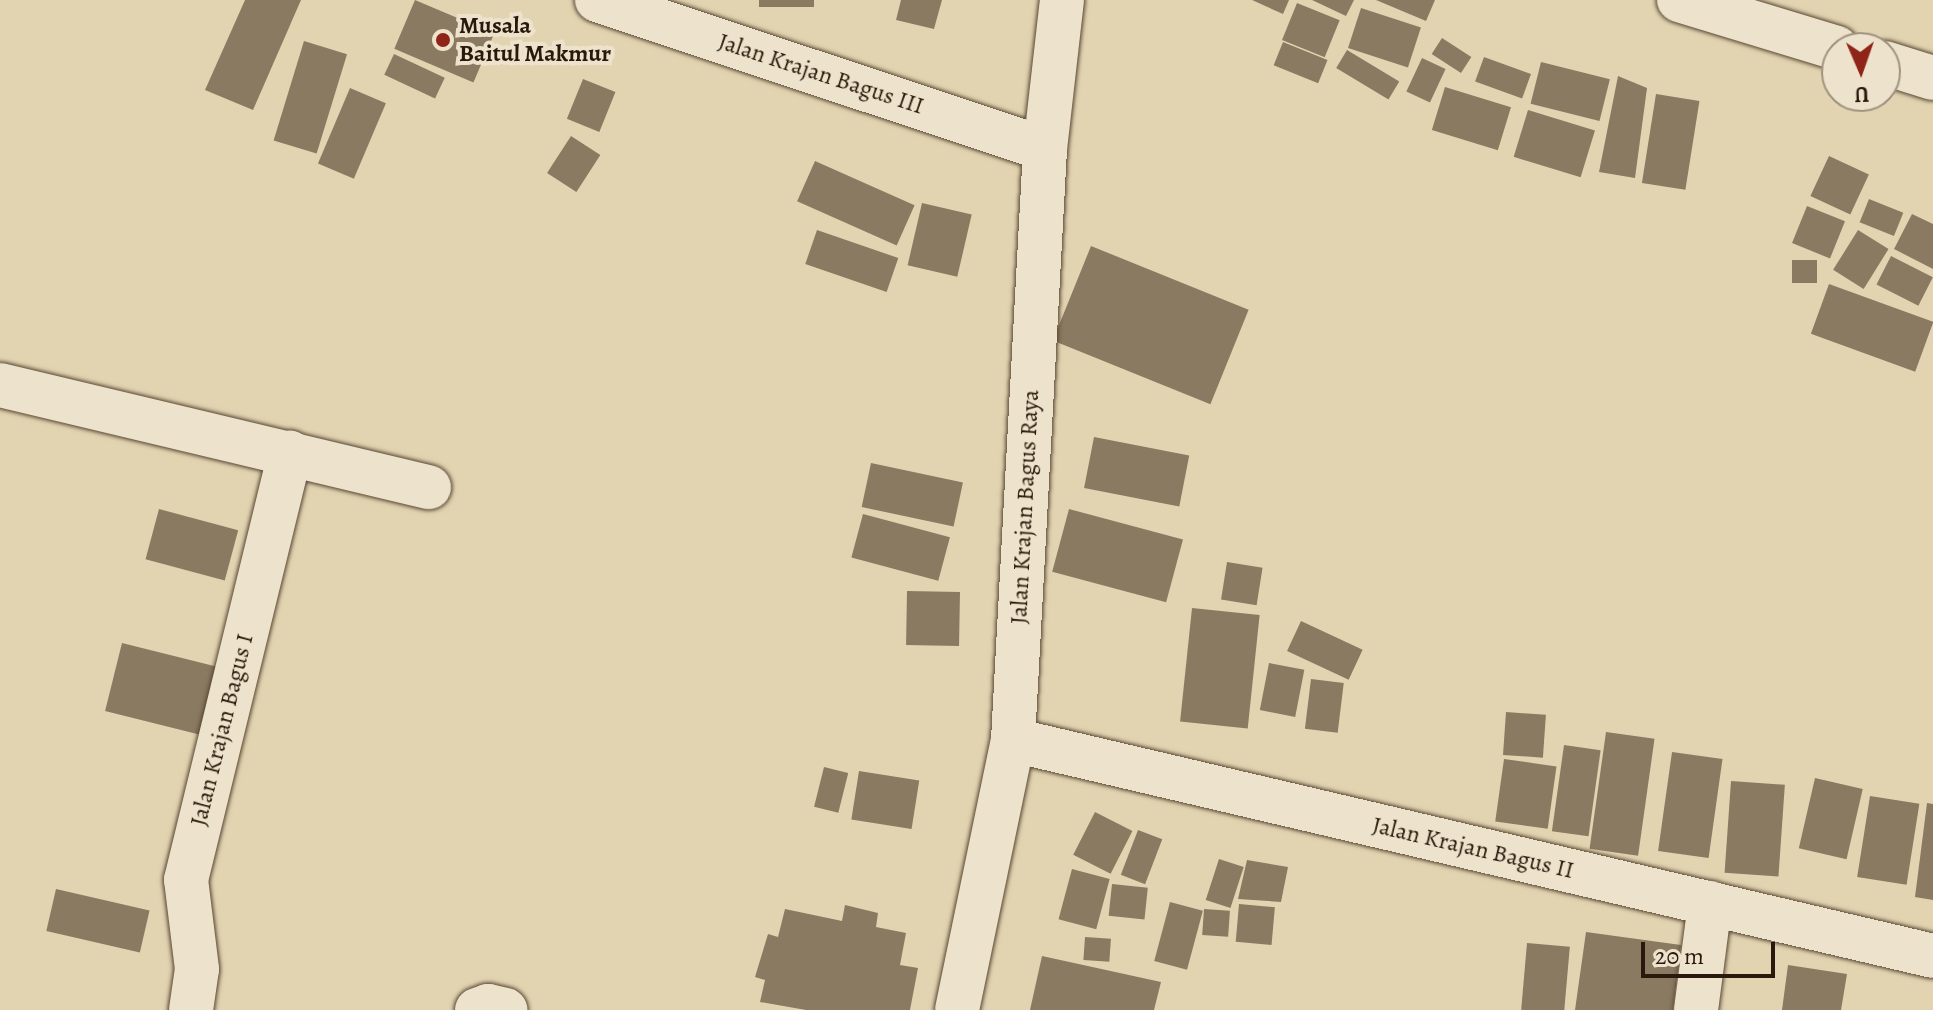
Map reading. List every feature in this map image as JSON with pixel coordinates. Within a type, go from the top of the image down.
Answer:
[{"type":"street","name":"Jalan Krajan Bagus III","points":[[597,0],[1045,149]]},
{"type":"street","name":"Jalan Krajan Bagus Raya","points":[[957,1010],[1013,740],[1045,149],[1062,0]]},
{"type":"street","points":[[1679,0],[1821,43]]},
{"type":"street","points":[[1901,68],[1933,78]]},
{"type":"street","points":[[0,385],[429,487]]},
{"type":"street","name":"Jalan Krajan Bagus I","points":[[191,1010],[197,969],[186,880],[290,452]]},
{"type":"street","name":"Jalan Krajan Bagus II","points":[[1013,740],[1933,956]]},
{"type":"street","points":[[1696,1010],[1710,903]]},
{"type":"street","points":[[477,1010],[488,1006],[506,1010]]},
{"type":"building","points":[[245,0],[301,0],[253,110],[205,90]]},
{"type":"building","name":"Musala Baitul Makmur","points":[[415,0],[494,34],[473,82],[394,49]]},
{"type":"building","points":[[759,0],[814,0],[814,7],[759,7]]},
{"type":"building","points":[[901,0],[942,0],[934,29],[896,20]]},
{"type":"building","points":[[1252,0],[1289,0],[1283,14]]},
{"type":"building","points":[[1312,0],[1354,0],[1346,16]]},
{"type":"building","points":[[1376,0],[1435,0],[1426,21]]},
{"type":"building","points":[[1297,3],[1340,20],[1325,57],[1282,40]]},
{"type":"building","points":[[1361,8],[1421,27],[1408,67],[1348,48]]},
{"type":"building","points":[[1442,38],[1471,57],[1461,73],[1432,54]]},
{"type":"building","points":[[304,41],[347,54],[317,154],[274,140]]},
{"type":"building","points":[[1283,42],[1328,60],[1318,83],[1274,65]]},
{"type":"building","points":[[1347,50],[1399,81],[1388,99],[1336,68]]},
{"type":"building","points":[[394,54],[445,78],[435,99],[384,75]]},
{"type":"building","points":[[1484,57],[1531,74],[1522,99],[1475,81]]},
{"type":"building","points":[[1422,58],[1446,69],[1430,103],[1406,92]]},
{"type":"building","points":[[1541,62],[1610,79],[1599,121],[1531,104]]},
{"type":"building","points":[[1618,76],[1647,88],[1635,178],[1599,172]]},
{"type":"building","points":[[583,79],[615,92],[599,132],[567,119]]},
{"type":"building","points":[[1445,87],[1511,107],[1498,150],[1432,130]]},
{"type":"building","points":[[350,88],[386,103],[354,179],[318,163]]},
{"type":"building","points":[[1656,94],[1699,101],[1685,190],[1642,183]]},
{"type":"building","points":[[1528,110],[1595,130],[1581,177],[1514,157]]},
{"type":"building","points":[[571,136],[600,155],[576,192],[547,173]]},
{"type":"building","points":[[1829,156],[1869,175],[1850,214],[1810,196]]},
{"type":"building","points":[[815,161],[915,205],[897,246],[797,201]]},
{"type":"building","points":[[1869,199],[1903,213],[1894,236],[1860,222]]},
{"type":"building","points":[[922,203],[972,214],[957,277],[908,265]]},
{"type":"building","points":[[1807,206],[1845,221],[1830,258],[1792,243]]},
{"type":"building","points":[[1912,214],[1933,224],[1933,269],[1894,249]]},
{"type":"building","points":[[817,230],[898,258],[887,292],[805,264]]},
{"type":"building","points":[[1858,230],[1889,249],[1864,289],[1833,270]]},
{"type":"building","points":[[1091,246],[1249,310],[1210,404],[1053,341]]},
{"type":"building","points":[[1891,256],[1933,277],[1918,306],[1876,285]]},
{"type":"building","points":[[1792,260],[1817,260],[1817,283],[1792,283]]},
{"type":"building","points":[[1829,284],[1933,322],[1915,372],[1811,334]]},
{"type":"building","points":[[1094,437],[1189,456],[1179,507],[1084,488]]},
{"type":"building","points":[[871,463],[963,483],[954,527],[862,507]]},
{"type":"building","points":[[159,509],[238,530],[225,580],[146,559]]},
{"type":"building","points":[[1069,509],[1183,540],[1166,602],[1052,572]]},
{"type":"building","points":[[863,514],[950,537],[938,581],[851,557]]},
{"type":"building","points":[[1227,562],[1263,568],[1257,605],[1221,600]]},
{"type":"building","points":[[907,591],[960,592],[959,646],[906,645]]},
{"type":"building","points":[[1192,608],[1260,615],[1248,728],[1180,721]]},
{"type":"building","points":[[1301,621],[1363,650],[1349,680],[1287,651]]},
{"type":"building","points":[[122,643],[217,667],[200,735],[105,711]]},
{"type":"building","points":[[1269,663],[1304,670],[1295,717],[1260,710]]},
{"type":"building","points":[[1311,679],[1344,683],[1338,733],[1305,729]]},
{"type":"building","points":[[1506,712],[1546,715],[1543,758],[1503,755]]},
{"type":"building","points":[[1606,732],[1655,739],[1638,856],[1590,849]]},
{"type":"building","points":[[1564,745],[1601,750],[1589,836],[1552,831]]},
{"type":"building","points":[[1672,752],[1723,759],[1709,858],[1658,851]]},
{"type":"building","points":[[1504,759],[1556,766],[1548,829],[1495,821]]},
{"type":"building","points":[[824,767],[848,773],[838,813],[814,807]]},
{"type":"building","points":[[859,771],[919,781],[912,829],[851,819]]},
{"type":"building","points":[[1815,778],[1863,789],[1847,859],[1799,848]]},
{"type":"building","points":[[1731,781],[1785,785],[1778,877],[1725,873]]},
{"type":"building","points":[[1870,796],[1919,804],[1907,885],[1857,877]]},
{"type":"building","points":[[1927,803],[1933,804],[1933,900],[1915,897]]},
{"type":"building","points":[[1095,812],[1132,831],[1111,874],[1073,855]]},
{"type":"building","points":[[1138,830],[1162,839],[1145,884],[1121,875]]},
{"type":"building","points":[[1219,859],[1244,867],[1230,908],[1206,900]]},
{"type":"building","points":[[1247,860],[1288,867],[1281,902],[1238,899]]},
{"type":"building","points":[[1072,869],[1110,879],[1096,929],[1059,919]]},
{"type":"building","points":[[1112,884],[1148,888],[1144,920],[1109,916]]},
{"type":"building","points":[[56,889],[150,911],[140,952],[46,931]]},
{"type":"building","points":[[1170,902],[1203,911],[1187,970],[1154,961]]},
{"type":"building","points":[[1239,904],[1275,907],[1272,945],[1236,942]]},
{"type":"building","points":[[845,905],[878,913],[876,927],[906,933],[900,965],[918,968],[910,1010],[806,1010],[760,1002],[765,980],[755,977],[768,934],[778,937],[785,909],[842,921]]},
{"type":"building","points":[[1204,909],[1230,911],[1228,937],[1202,935]]},
{"type":"building","points":[[1586,932],[1681,945],[1673,1010],[1575,1010]]},
{"type":"building","points":[[1085,937],[1111,939],[1109,962],[1083,960]]},
{"type":"building","points":[[1527,943],[1570,947],[1564,1010],[1521,1010]]},
{"type":"building","points":[[1042,956],[1161,982],[1154,1010],[1030,1010]]},
{"type":"building","points":[[1788,965],[1847,974],[1841,1010],[1782,1010]]},
{"type":"place","name":"Musala Baitul Makmur","points":[[443,40]]}]
